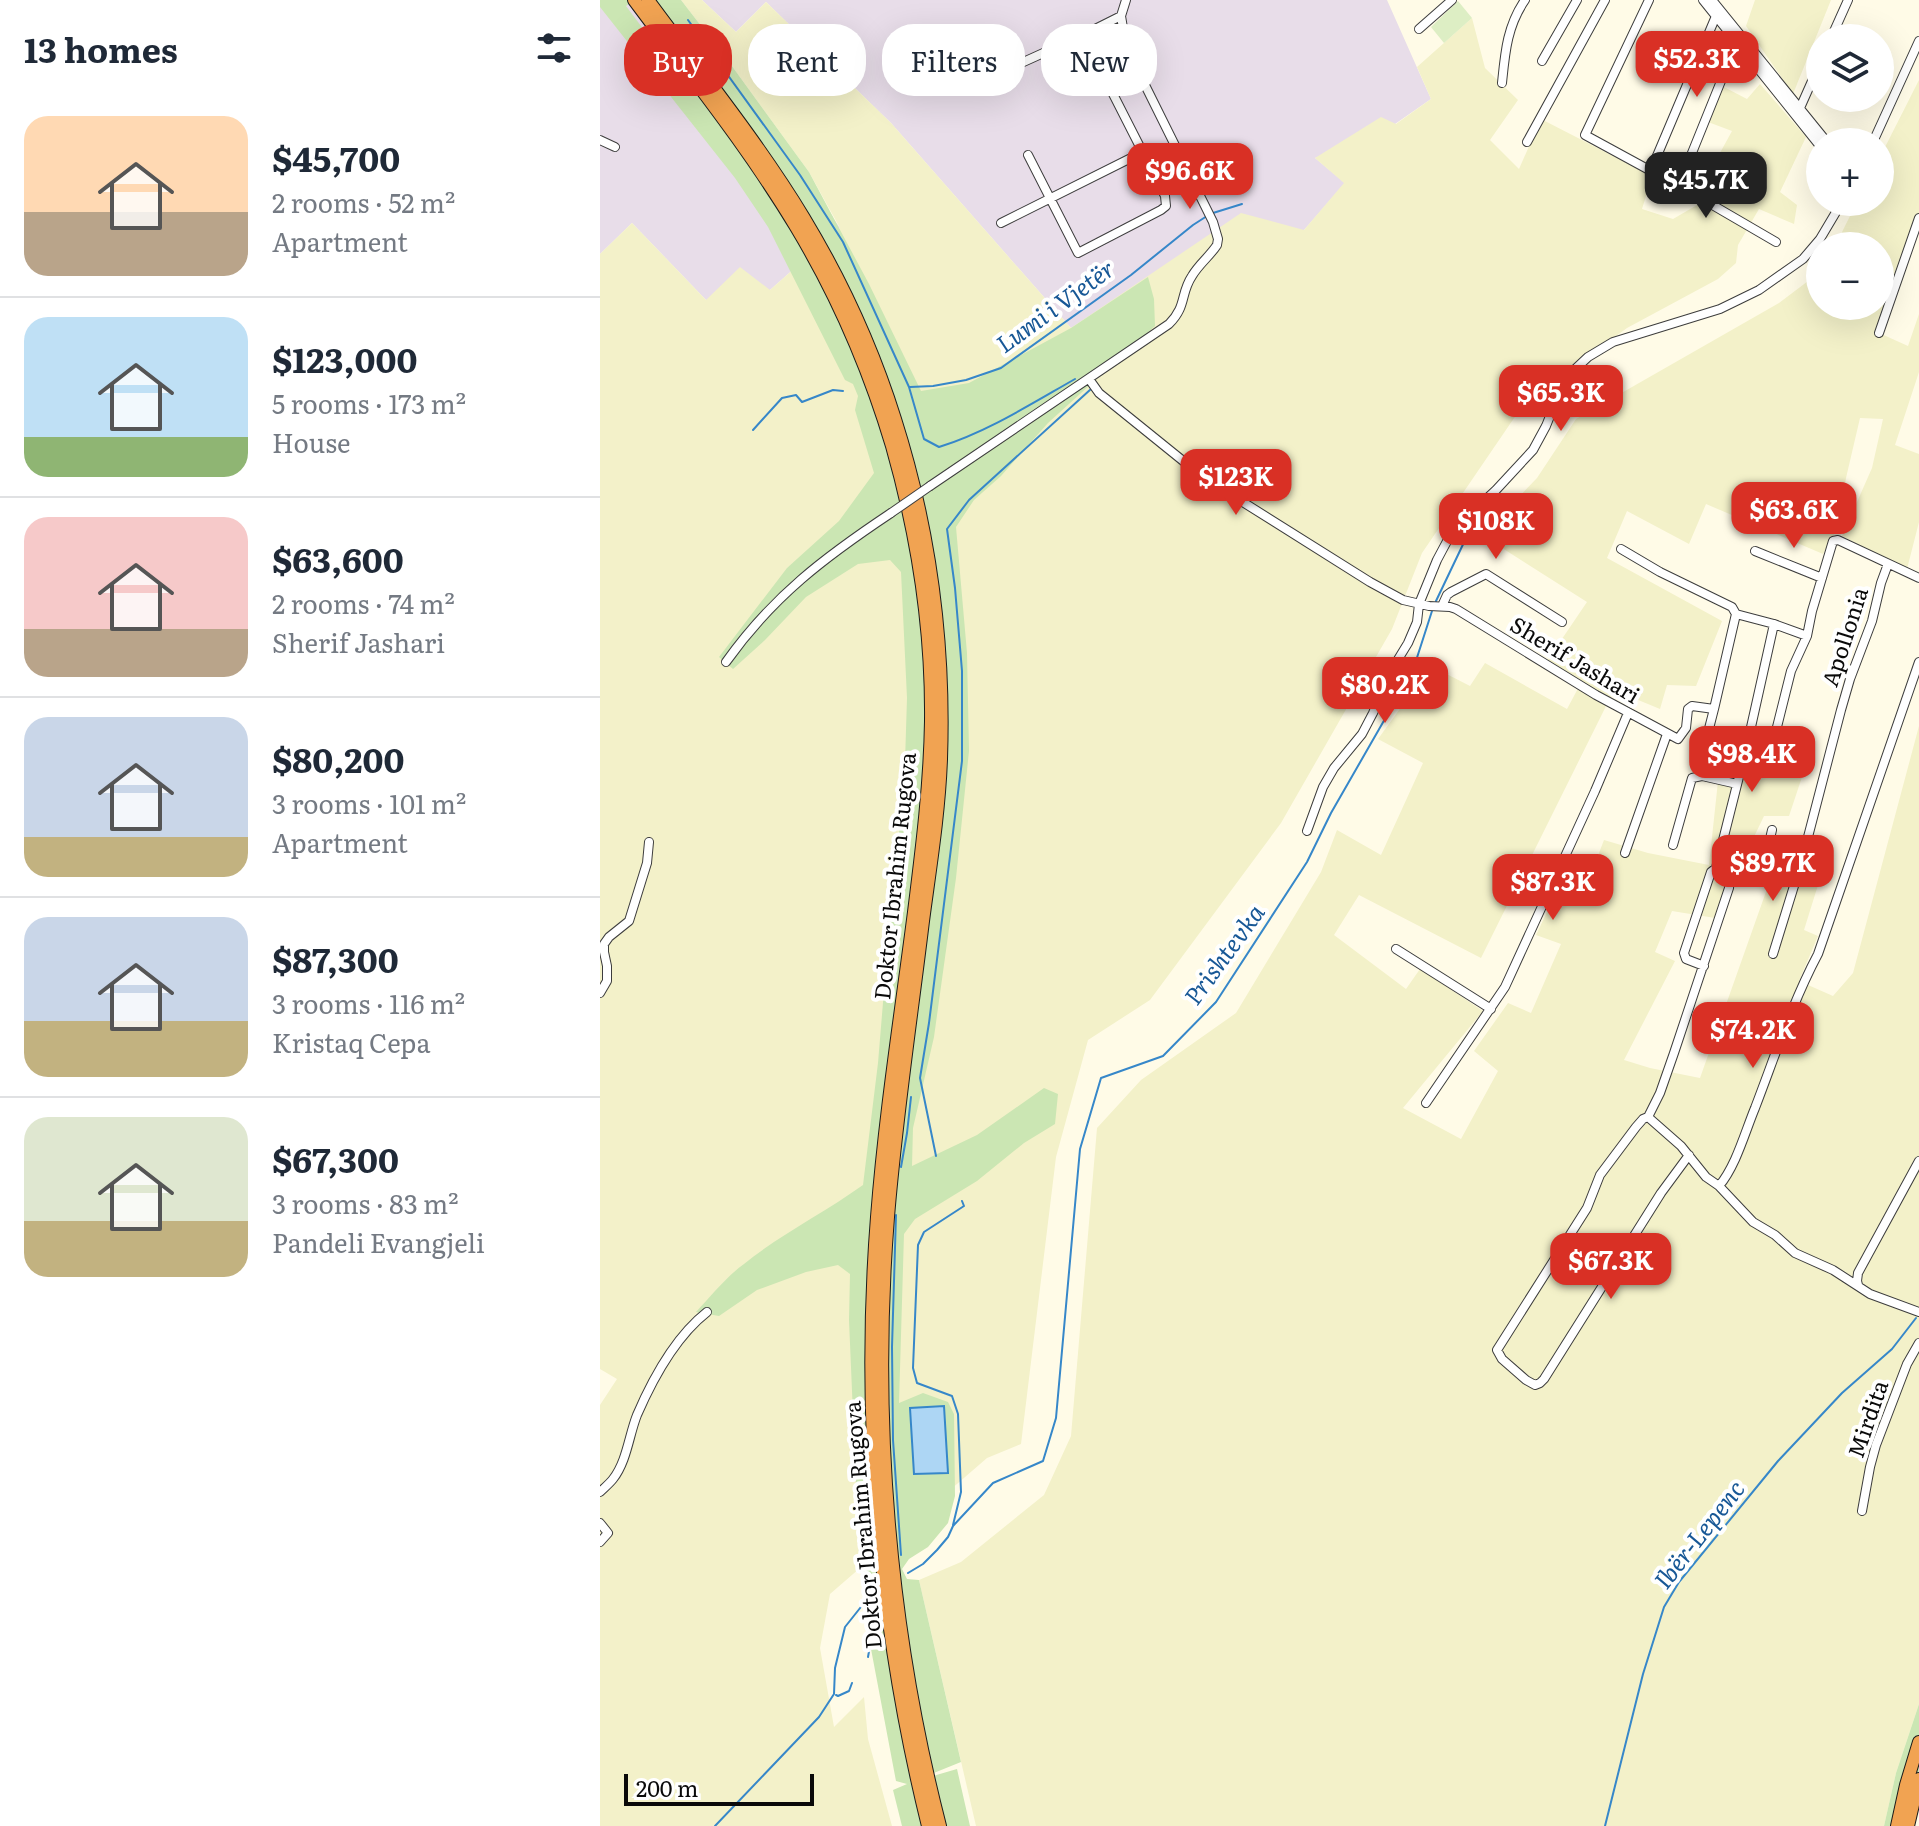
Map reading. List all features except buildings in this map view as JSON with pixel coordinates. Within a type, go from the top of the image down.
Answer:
[{"type":"highway","name":"Doktor Ibrahim Rugova","points":[[634,0],[771,188],[825,280],[874,393],[897,465],[916,548],[928,650],[931,716],[929,761],[920,866],[881,1166],[874,1256],[871,1373],[874,1460],[885,1594],[907,1730],[928,1826]]},
{"type":"highway","name":"Doktor Ibrahim Rugova","points":[[648,0],[795,204],[821,247],[857,321],[886,391],[911,472],[935,596],[942,703],[938,801],[892,1167],[885,1257],[882,1373],[885,1460],[897,1594],[911,1695],[940,1826]]},
{"type":"highway","points":[[1897,1826],[1919,1742]]},
{"type":"highway","points":[[1908,1826],[1919,1779]]},
{"type":"street","points":[[726,662],[795,583],[827,557],[1161,331],[1176,317],[1189,280],[1214,250],[1218,239],[1204,203],[1145,85],[1123,28],[1121,16],[1126,0]]},
{"type":"street","points":[[1419,29],[1452,0]]},
{"type":"street","points":[[1502,83],[1511,25],[1525,0]]},
{"type":"street","points":[[1542,61],[1577,0]]},
{"type":"street","points":[[1527,142],[1605,0]]},
{"type":"street","points":[[1649,0],[1585,135],[1776,242]]},
{"type":"street","points":[[1703,0],[1717,8],[1811,128]]},
{"type":"street","points":[[1837,24],[1848,0]]},
{"type":"street","points":[[1651,170],[1717,8]]},
{"type":"street","points":[[1105,24],[1121,16]]},
{"type":"street","points":[[1679,185],[1738,38]]},
{"type":"street","points":[[1738,38],[1800,108],[1812,128]]},
{"type":"street","points":[[1879,128],[1919,41]]},
{"type":"street","points":[[1800,108],[1806,94]]},
{"type":"street","points":[[1028,155],[1078,253],[1164,208],[1167,202],[1165,196],[1114,96]]},
{"type":"street","points":[[600,140],[615,147]]},
{"type":"street","points":[[1001,223],[1143,152]]},
{"type":"street","points":[[1432,606],[1437,560],[1453,530],[1533,450],[1571,373],[1588,357],[1613,342],[1720,309],[1759,290],[1803,259],[1834,216]]},
{"type":"street","points":[[1879,333],[1919,218]]},
{"type":"street","name":"Sherif Jashari","points":[[1089,379],[1099,393],[1203,477],[1394,596],[1456,609],[1667,734]]},
{"type":"street","points":[[1767,767],[1791,671],[1807,636],[1832,542],[1835,540],[1919,578]]},
{"type":"street","points":[[1621,549],[1732,607],[1736,614],[1703,752]]},
{"type":"street","points":[[1755,551],[1822,578]]},
{"type":"street","name":"Apollonia","points":[[1773,954],[1802,860],[1844,700],[1888,564]]},
{"type":"street","points":[[1307,831],[1323,787],[1334,768],[1362,734],[1417,622],[1432,606],[1486,574],[1562,622]]},
{"type":"street","points":[[1736,614],[1807,636]]},
{"type":"street","points":[[1704,966],[1686,959],[1684,953],[1711,872],[1716,868],[1774,624]]},
{"type":"street","points":[[1719,1186],[1743,1139],[1798,995],[1818,954],[1919,662]]},
{"type":"street","points":[[1625,853],[1667,734],[1678,739],[1686,728],[1688,709],[1692,706],[1714,709]]},
{"type":"street","points":[[1426,1103],[1505,987],[1628,713]]},
{"type":"street","points":[[1673,845],[1692,778],[1702,776],[1737,784]]},
{"type":"street","points":[[1772,830],[1767,852],[1802,860]]},
{"type":"street","points":[[600,993],[607,981],[604,944],[629,921],[647,863],[649,842]]},
{"type":"street","points":[[1689,1155],[1661,1193],[1544,1379],[1540,1383],[1531,1383],[1497,1353],[1498,1347],[1587,1208],[1600,1175],[1640,1121],[1648,1117],[1660,1093],[1730,882],[1716,868]]},
{"type":"street","points":[[1396,949],[1491,1009]]},
{"type":"street","points":[[1648,1117],[1753,1222],[1775,1235],[1795,1253],[1826,1266],[1870,1294],[1919,1312]]},
{"type":"street","points":[[1858,1285],[1858,1273],[1919,1161]]},
{"type":"street","points":[[600,1492],[615,1477],[637,1416],[658,1371],[693,1322],[707,1312]]},
{"type":"street","name":"Mirdita","points":[[1862,1511],[1876,1445],[1907,1364],[1919,1343]]},
{"type":"street","points":[[600,1523],[608,1533],[600,1542]]},
{"type":"shaded area","points":[[600,0],[681,0],[698,24],[624,24],[624,96],[732,96],[732,73],[840,228],[770,290],[706,300],[632,223],[600,254]]},
{"type":"shaded area","points":[[681,0],[702,0],[728,24],[700,24]]},
{"type":"shaded area","points":[[702,0],[1387,0],[1431,99],[1395,124],[1315,158],[1345,183],[1304,230],[1137,285],[1071,328],[891,123],[863,96],[866,96],[866,24],[789,24],[766,2],[736,32],[732,24],[728,24]]},
{"type":"shaded area","points":[[1755,0],[1831,0],[1821,24],[1806,24],[1806,62],[1793,94],[1746,26]]},
{"type":"shaded area","points":[[766,2],[789,24],[748,24],[748,88],[732,66],[732,28],[736,32]]},
{"type":"shaded area","points":[[1472,18],[1485,68],[1518,100],[1490,140],[1519,169],[1541,119],[1652,176],[1642,209],[1673,219],[1704,201],[1709,173],[1732,131],[1708,122],[1722,86],[1747,99],[1760,84],[1806,137],[1780,192],[1797,205],[1794,224],[1759,209],[1738,245],[1736,263],[1718,279],[1627,328],[1525,402],[1422,553],[1392,629],[1281,823],[1150,1000],[1088,1040],[1056,1157],[1021,1444],[987,1458],[830,1594],[820,1648],[834,1727],[864,1697],[868,1739],[892,1826],[600,1826],[600,1405],[617,1379],[600,1369],[600,254],[632,223],[706,300],[740,267],[770,290],[840,228],[809,172],[754,96],[863,96],[891,123],[1071,328],[1241,213],[1304,230],[1344,183],[1315,158],[1381,117],[1396,124],[1431,99],[1417,67]]},
{"type":"shaded area","points":[[1919,80],[1919,215],[1894,285],[1894,232],[1842,232],[1850,216],[1894,216],[1894,129]]},
{"type":"shaded area","points":[[1806,283],[1806,320],[1881,320],[1877,332],[1908,346],[1919,314],[1919,372],[1895,445],[1919,454],[1919,522],[1907,569],[1842,536],[1872,468],[1883,419],[1860,418],[1838,527],[1823,554],[1706,504],[1689,544],[1627,511],[1607,558],[1722,621],[1696,686],[1667,685],[1660,709],[1614,690],[1481,958],[1359,895],[1334,935],[1406,989],[1420,969],[1483,1011],[1403,1108],[1461,1139],[1498,1071],[1474,1051],[1508,1003],[1531,1013],[1561,944],[1536,935],[1559,887],[1584,892],[1604,840],[1648,853],[1709,865],[1719,772],[1731,738],[1756,740],[1808,759],[1789,816],[1764,816],[1715,918],[1672,911],[1655,952],[1675,961],[1624,1060],[1700,1078],[1773,872],[1818,885],[1804,930],[1818,936],[1799,981],[1833,996],[1853,973],[1919,726],[1919,1704],[1896,1773],[1884,1826],[976,1826],[919,1580],[961,1562],[1044,1495],[1071,1436],[1097,1128],[1141,1080],[1236,1013],[1321,872],[1337,830],[1381,855],[1423,763],[1378,739],[1431,666],[1470,686],[1485,663],[1567,709],[1582,681],[1547,661],[1587,602],[1499,546],[1495,522],[1537,478],[1576,419],[1779,303]]},
{"type":"green space","points":[[600,0],[634,0],[626,6],[640,24],[624,24],[624,37],[600,7]]},
{"type":"green space","points":[[655,0],[681,0],[700,24],[673,24]]},
{"type":"green space","points":[[1458,1],[1472,18],[1444,43],[1431,27]]},
{"type":"green space","points":[[732,66],[748,88],[748,96],[754,96],[809,172],[869,284],[921,391],[969,383],[1071,328],[1148,277],[1154,299],[1155,326],[1048,423],[1001,476],[974,500],[956,527],[967,653],[969,751],[956,878],[934,1037],[913,1128],[912,1166],[977,1135],[1044,1088],[1058,1094],[1055,1124],[1024,1143],[977,1181],[915,1219],[904,1234],[899,1403],[923,1393],[948,1402],[954,1414],[955,1496],[948,1523],[928,1547],[909,1559],[902,1569],[907,1579],[919,1580],[961,1762],[909,1783],[957,1769],[970,1826],[902,1826],[893,1790],[907,1784],[896,1781],[864,1612],[875,1599],[870,1588],[864,1588],[859,1556],[849,1320],[850,1274],[838,1265],[806,1272],[757,1290],[719,1316],[696,1312],[731,1275],[758,1253],[863,1185],[904,794],[907,698],[901,572],[890,560],[858,564],[806,597],[733,669],[719,657],[787,568],[839,521],[874,473],[855,410],[858,396],[853,384],[845,380],[768,227],[735,178],[670,96],[732,96]]},
{"type":"green space","points":[[1919,1704],[1919,1779],[1910,1826],[1884,1826],[1896,1773]]},
{"type":"water","points":[[944,1406],[948,1473],[914,1474],[910,1408]]},
{"type":"waterway","points":[[688,20],[800,175],[843,242],[909,387],[924,439],[939,447],[957,441],[1008,417],[1075,379]]},
{"type":"waterway","name":"Lumi i Vjetër","points":[[1213,213],[1242,204]]},
{"type":"waterway","name":"Lumi i Vjetër","points":[[910,387],[966,380],[1001,368],[1207,216]]},
{"type":"waterway","points":[[936,1156],[920,1078],[962,761],[962,671],[947,529],[969,500],[1091,389]]},
{"type":"waterway","name":"Lumi i Vjetër","points":[[753,430],[782,398],[796,395],[802,402],[833,390],[843,391]]},
{"type":"waterway","name":"Prishtevka","points":[[1436,601],[1478,513]]},
{"type":"waterway","name":"Prishtevka","points":[[908,1573],[937,1550],[953,1526],[993,1483],[1043,1461],[1056,1418],[1080,1149],[1101,1078],[1163,1056],[1216,1002],[1307,862],[1331,813],[1413,670],[1432,611]]},
{"type":"waterway","points":[[901,1167],[911,1097]]},
{"type":"waterway","points":[[953,1525],[961,1492],[958,1414],[952,1396],[917,1383],[913,1368],[918,1245],[924,1232],[964,1206],[962,1201]]},
{"type":"waterway","points":[[896,1215],[893,1440],[901,1555]]},
{"type":"waterway","name":"Ibër-Lepenc","points":[[1605,1826],[1643,1674],[1664,1607],[1679,1582],[1778,1461],[1842,1393],[1892,1349],[1916,1318]]},
{"type":"waterway","name":"Prishtevka","points":[[715,1826],[819,1717],[834,1694],[835,1668],[845,1627],[872,1593]]},
{"type":"waterway","points":[[868,1657],[871,1640],[879,1639]]},
{"type":"waterway","points":[[836,1695],[849,1691],[852,1683]]}]
